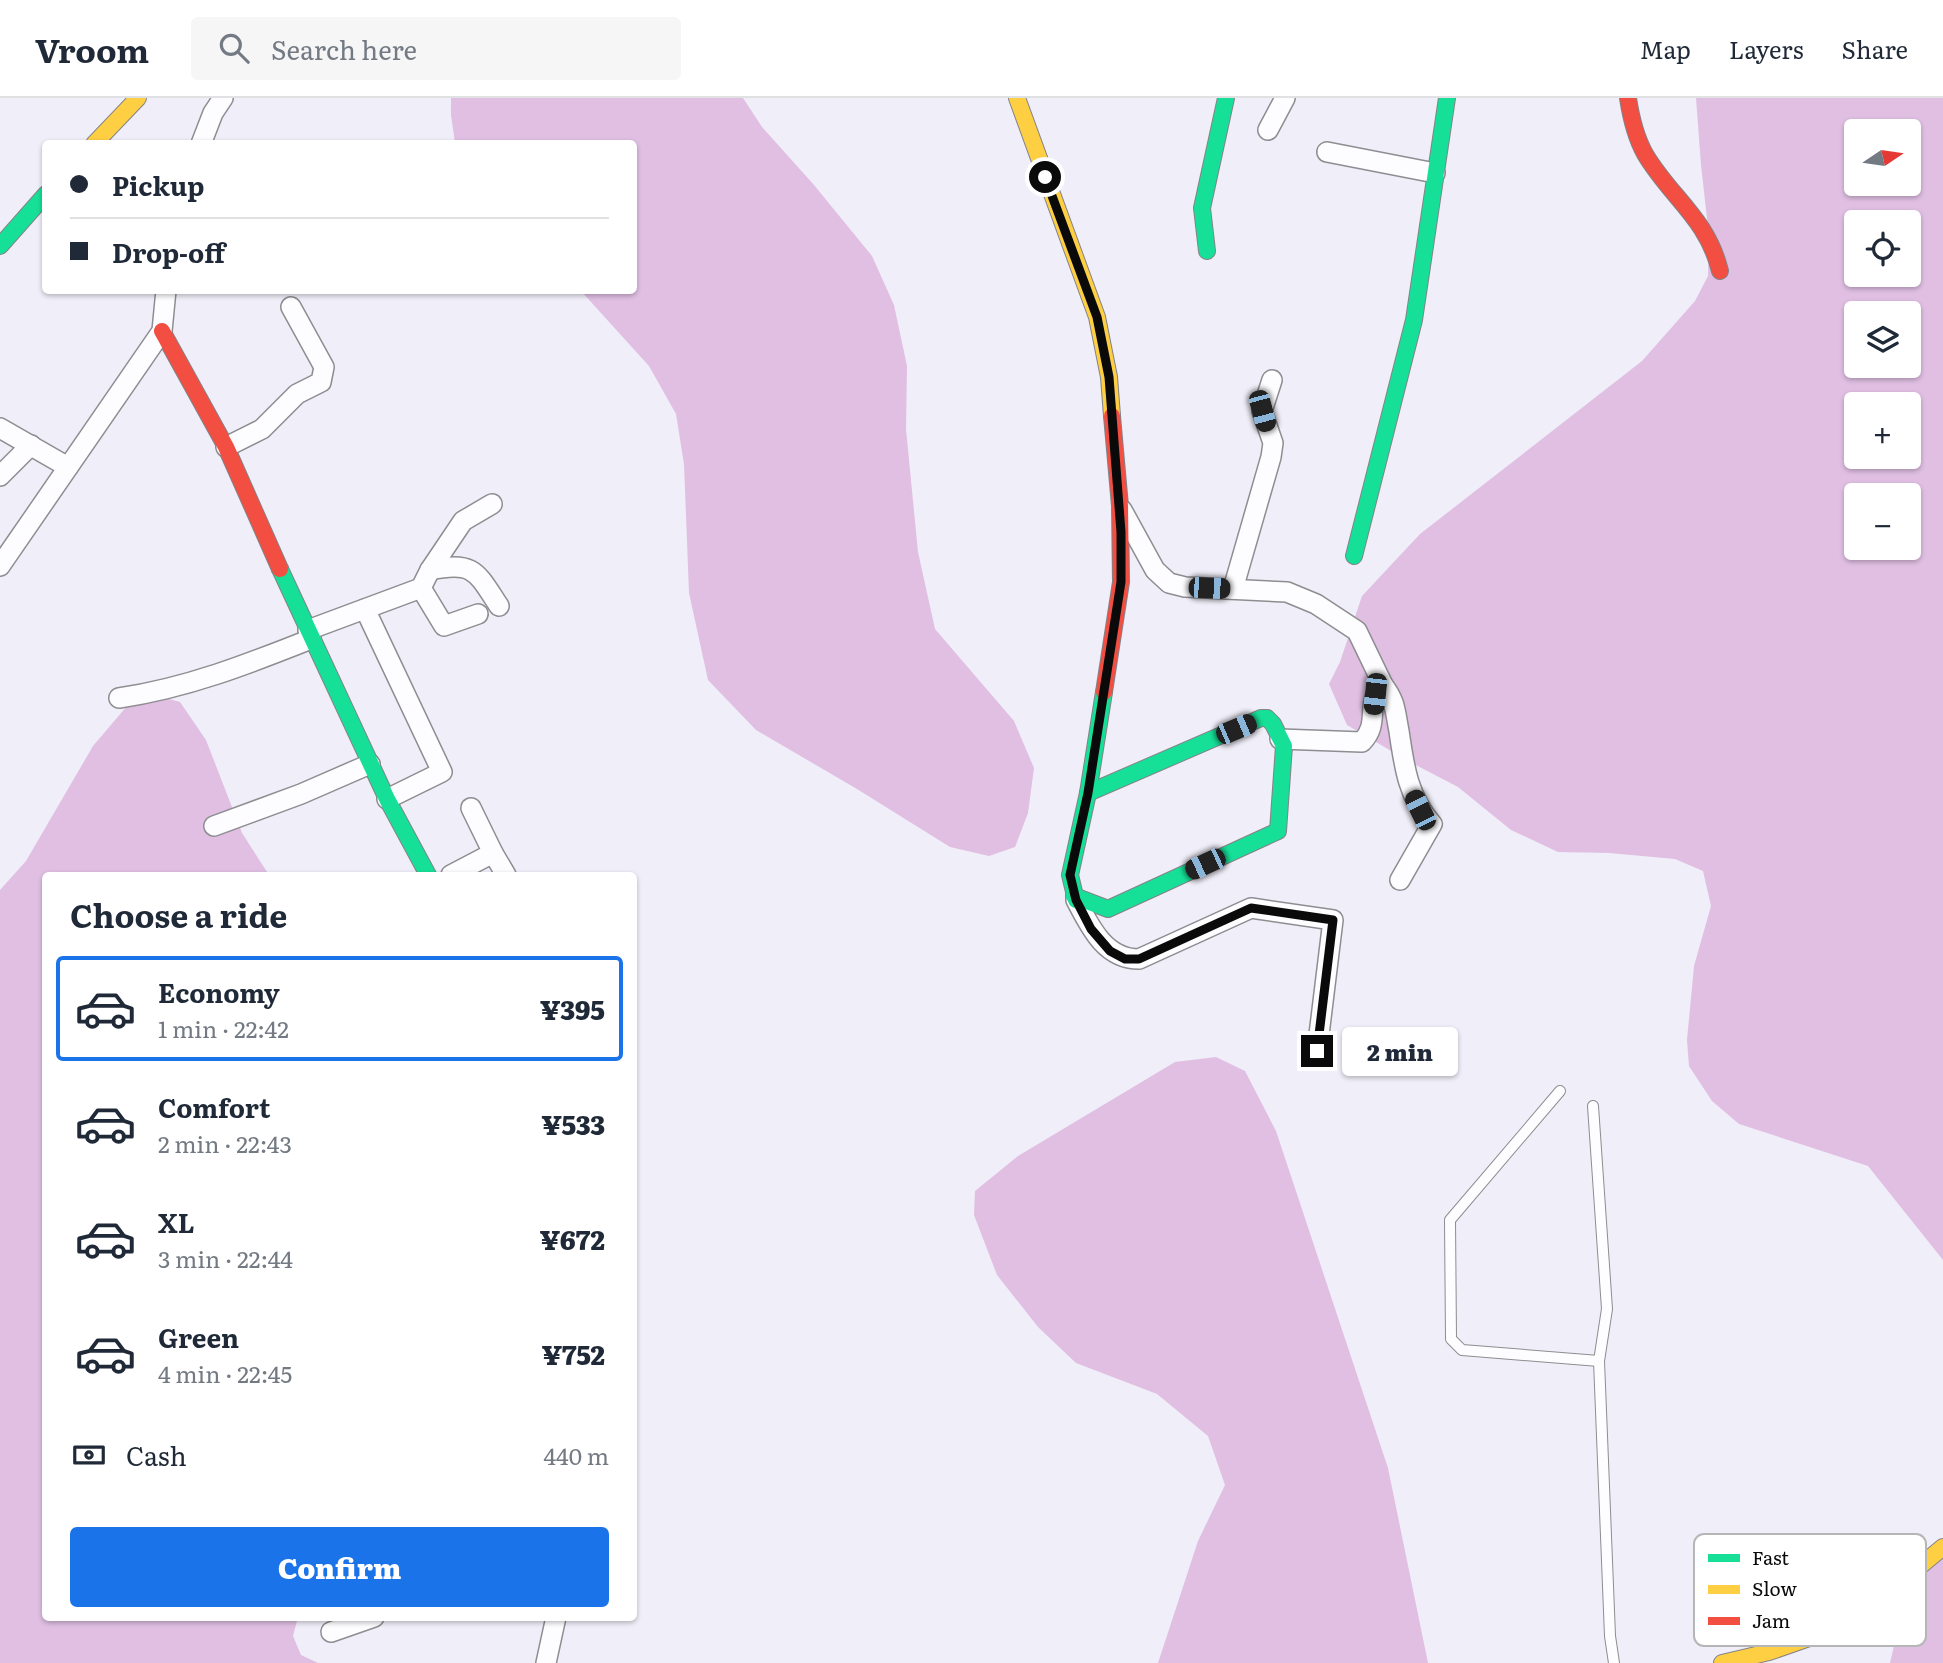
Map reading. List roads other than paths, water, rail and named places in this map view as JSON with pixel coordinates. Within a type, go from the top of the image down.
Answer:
[{"type":"street","points":[[98,140],[138,98]]},
{"type":"street","points":[[203,140],[223,98]]},
{"type":"street","points":[[1017,98],[1097,317],[1109,377],[1120,506],[1121,582],[1088,793],[1070,875],[1075,898],[1091,929],[1110,951],[1125,959],[1139,959],[1251,908],[1333,920],[1317,1051]]},
{"type":"street","points":[[1207,251],[1202,208],[1226,98]]},
{"type":"street","points":[[1268,130],[1285,98]]},
{"type":"street","points":[[1353,556],[1414,320],[1447,98]]},
{"type":"street","points":[[1628,98],[1635,133],[1645,156],[1707,232],[1720,271]]},
{"type":"street","points":[[1327,152],[1435,173]]},
{"type":"street","points":[[0,246],[42,199]]},
{"type":"street","points":[[0,566],[162,331],[166,294]]},
{"type":"street","points":[[226,447],[262,429],[297,394],[321,382],[324,368],[291,307]]},
{"type":"street","points":[[162,331],[226,447],[370,764],[426,872]]},
{"type":"street","points":[[1233,589],[1271,457],[1273,443],[1262,411],[1272,380]]},
{"type":"street","points":[[0,428],[68,467]]},
{"type":"street","points":[[0,476],[31,444]]},
{"type":"street","points":[[119,698],[147,694],[204,679],[365,609],[421,588],[463,521],[492,504]]},
{"type":"street","points":[[1120,506],[1155,570],[1169,583],[1185,587],[1287,592],[1316,604],[1357,631],[1383,685],[1393,699],[1410,790],[1420,810],[1432,824],[1400,880]]},
{"type":"street","points":[[430,570],[456,565],[470,569],[482,580],[499,606]]},
{"type":"street","points":[[421,588],[444,626],[478,614]]},
{"type":"street","points":[[365,609],[442,772],[387,799]]},
{"type":"street","points":[[1280,739],[1362,742],[1371,732],[1375,694],[1383,685]]},
{"type":"street","points":[[1075,898],[1108,909],[1278,831],[1284,746],[1267,718],[1261,718],[1088,793]]},
{"type":"street","points":[[215,827],[370,764]]},
{"type":"street","points":[[471,808],[504,872]]},
{"type":"street","points":[[457,872],[494,853]]},
{"type":"street","points":[[1926,1561],[1943,1547]]},
{"type":"street","points":[[331,1632],[363,1621]]},
{"type":"street","points":[[546,1663],[555,1621]]},
{"type":"street","points":[[1722,1663],[1786,1646]]},
{"type":"lane","points":[[1560,1091],[1450,1220],[1451,1339],[1462,1350],[1599,1361]]},
{"type":"lane","points":[[1593,1106],[1607,1309],[1599,1361],[1614,1663]]}]
